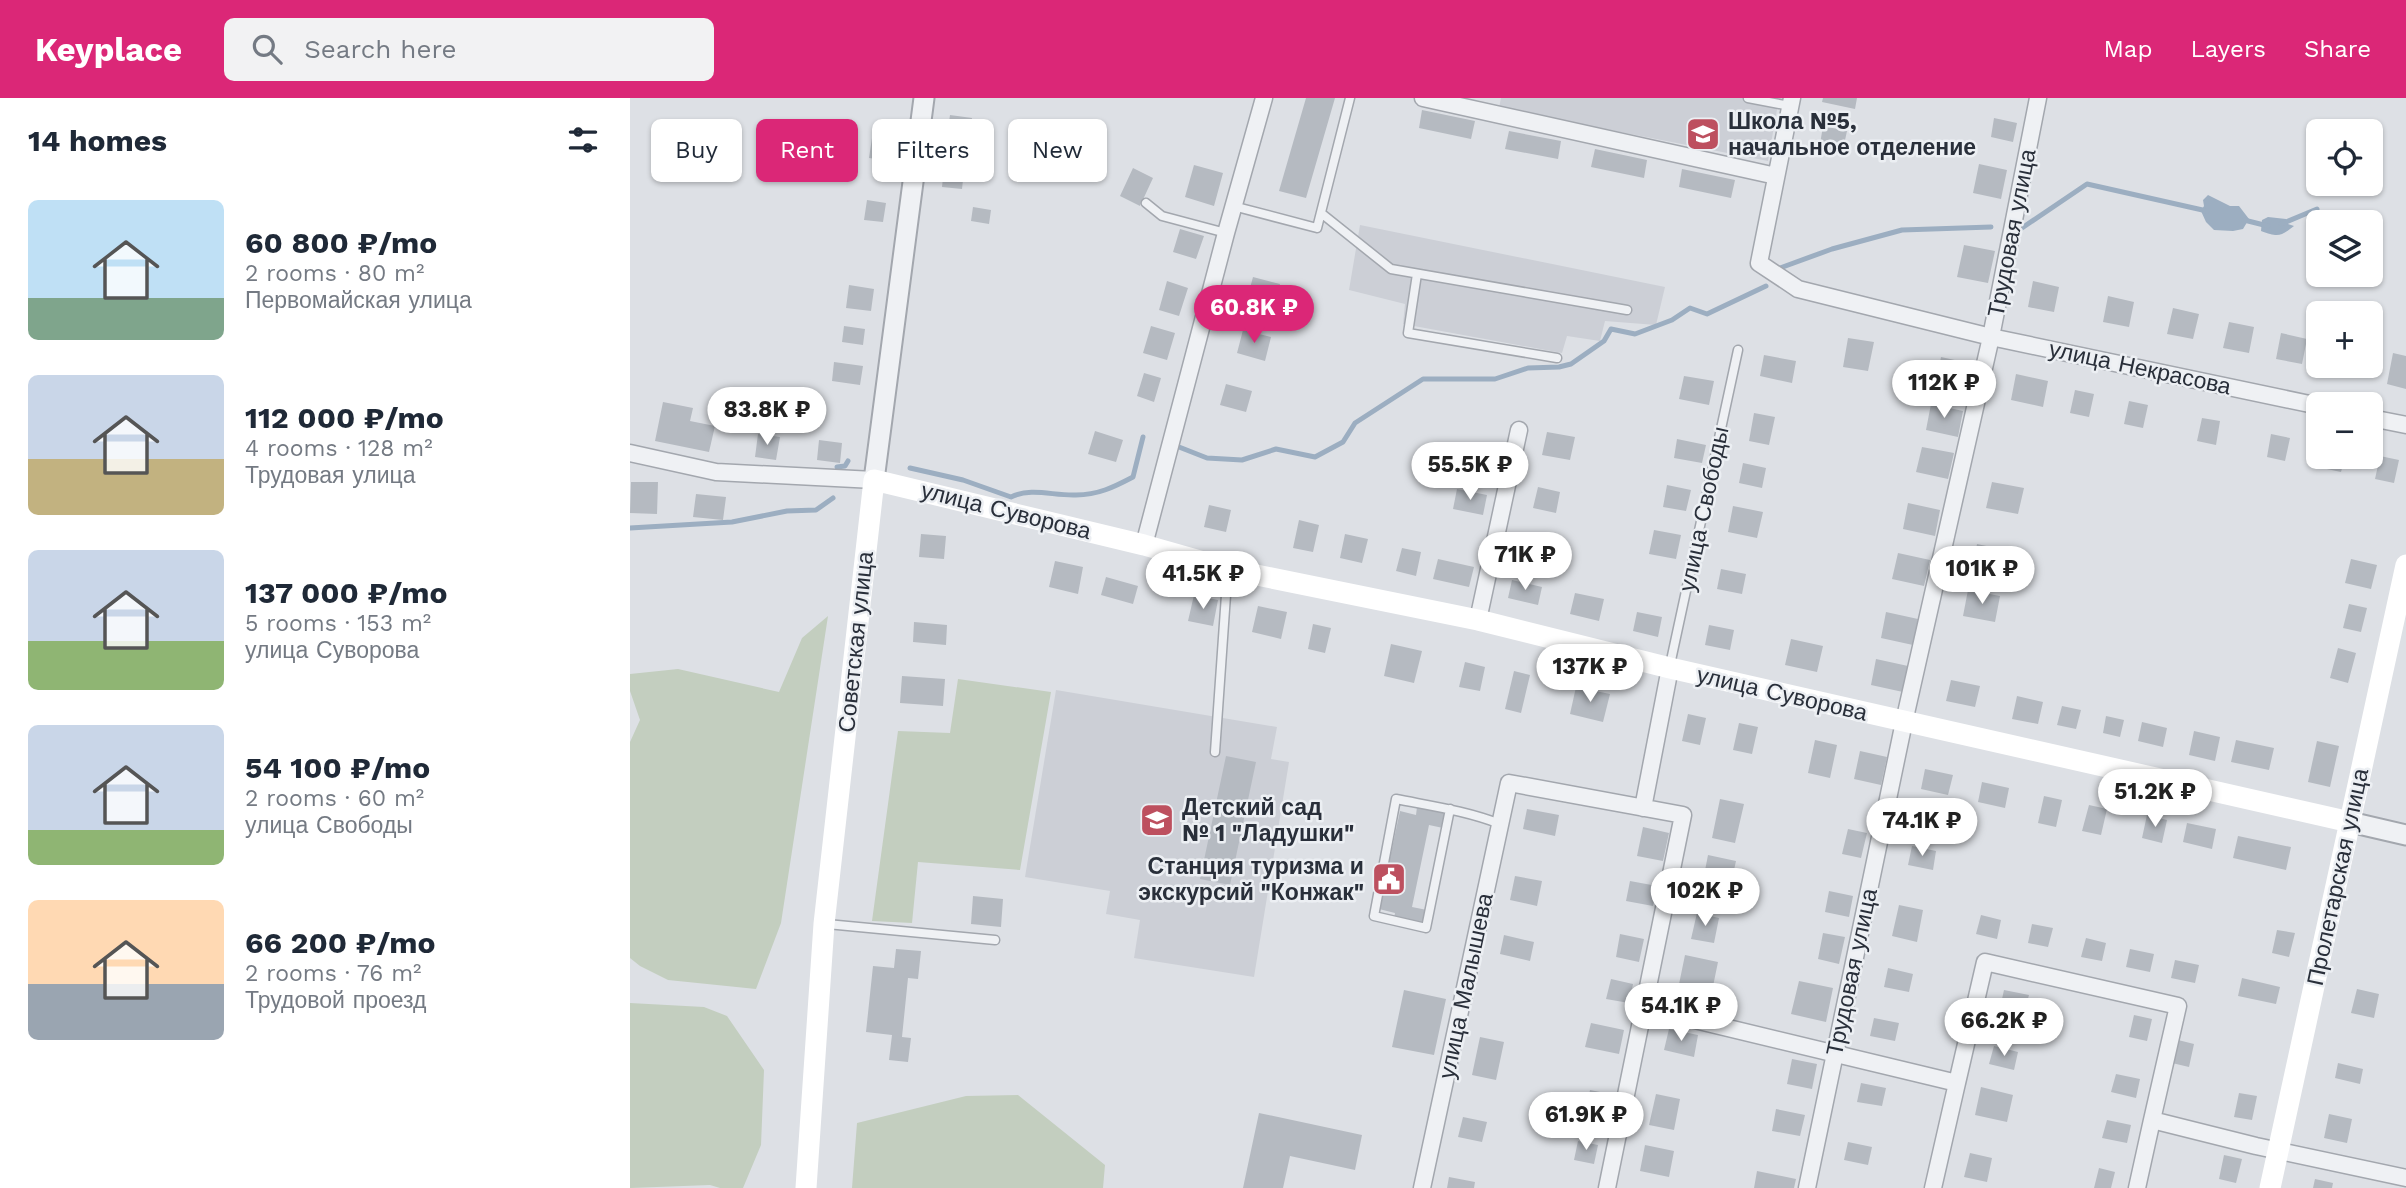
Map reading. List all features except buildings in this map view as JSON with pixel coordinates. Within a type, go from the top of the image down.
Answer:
[{"type":"main road","name":"улица Суворова","points":[[874,480],[1144,545],[1232,570],[1478,620],[1670,668],[2350,822]]},
{"type":"main road","name":"Советская улица","points":[[806,1188],[824,923],[874,480]]},
{"type":"main road","name":"Пролетарская улица","points":[[2270,1188],[2406,565]]},
{"type":"street","name":"Советская улица","points":[[874,480],[924,98]]},
{"type":"street","points":[[1144,545],[1264,98]]},
{"type":"street","points":[[1423,98],[1776,176],[1791,102]]},
{"type":"street","name":"Трудовая улица","points":[[1807,1188],[1905,722],[1992,337],[2038,98]]},
{"type":"street","name":"улица Некрасова","points":[[1776,176],[1759,263],[1798,289],[1992,337],[2306,404]]},
{"type":"street","points":[[2383,420],[2406,425]]},
{"type":"street","points":[[1478,620],[1519,430]]},
{"type":"street","points":[[630,453],[716,472],[874,480]]},
{"type":"street","points":[[1606,1188],[1684,815],[1643,808],[1670,668]]},
{"type":"street","name":"улица Малышева","points":[[1422,1188],[1509,783],[1643,808]]},
{"type":"street","name":"улица Суворова","points":[[2350,822],[2406,835]]},
{"type":"street","points":[[1933,1188],[1984,962],[2178,1006],[2137,1188]]},
{"type":"street","points":[[1645,1008],[1957,1083]]},
{"type":"street","points":[[2152,1120],[2256,1146],[2406,1178]]},
{"type":"lane","points":[[1233,206],[1317,228],[1350,98]]},
{"type":"lane","points":[[1748,98],[1791,102]]},
{"type":"lane","points":[[1146,203],[1162,216],[1226,233]]},
{"type":"lane","points":[[1321,213],[1391,269],[1627,310]]},
{"type":"lane","points":[[1417,274],[1408,333],[1557,358]]},
{"type":"lane","name":"улица Свободы","points":[[1670,668],[1738,350]]},
{"type":"lane","points":[[1215,752],[1226,595],[1232,570]]},
{"type":"lane","points":[[1450,809],[1426,928],[1374,915],[1396,799],[1450,809],[1500,824]]},
{"type":"lane","points":[[824,923],[995,940]]},
{"type":"shaded area","name":"Школа №5, начальное отделение","points":[[1501,98],[1779,98],[1768,161],[1499,108]]},
{"type":"shaded area","points":[[1360,225],[1665,287],[1656,325],[1605,321],[1600,341],[1567,336],[1562,353],[1403,324],[1405,304],[1349,290]]},
{"type":"shaded area","name":"Детский сад № 1 \"Ладушки\"","points":[[1056,690],[1277,727],[1271,759],[1289,762],[1254,977],[1134,958],[1140,920],[1106,914],[1110,891],[1025,877]]},
{"type":"green space","points":[[828,616],[781,923],[756,989],[668,980],[630,958],[630,742],[640,720],[630,691],[630,674],[678,669],[779,692],[802,638]]},
{"type":"green space","points":[[958,679],[1051,692],[1020,870],[918,862],[912,923],[872,921],[898,731],[950,733]]},
{"type":"green space","points":[[630,1003],[704,1007],[727,1016],[764,1070],[761,1145],[743,1188],[710,1185],[630,1188]]},
{"type":"green space","points":[[1018,1095],[1105,1165],[1103,1188],[852,1188],[857,1123],[966,1096]]},
{"type":"water","points":[[2208,195],[2230,206],[2239,206],[2249,219],[2243,229],[2214,230],[2201,211],[2203,200]]},
{"type":"water","points":[[2268,217],[2286,219],[2288,224],[2294,226],[2279,235],[2261,231],[2262,220]]},
{"type":"waterway","points":[[2019,230],[2087,184],[2207,211]]},
{"type":"waterway","points":[[2281,224],[2317,209]]},
{"type":"waterway","points":[[2244,220],[2268,226]]},
{"type":"waterway","points":[[1780,268],[1832,249],[1902,230],[1991,227]]},
{"type":"waterway","points":[[1179,447],[1207,458],[1242,460],[1276,449],[1315,457],[1343,442],[1355,423],[1423,379],[1495,379],[1528,368],[1571,364],[1604,341],[1611,329],[1635,334],[1672,320],[1690,308],[1707,314],[1766,286]]},
{"type":"waterway","points":[[910,468],[963,480],[1011,497],[1035,492],[1092,494],[1133,477],[1143,437]]},
{"type":"waterway","points":[[837,467],[845,466],[848,461]]},
{"type":"waterway","points":[[630,528],[732,522],[787,511],[816,510],[833,498]]},
{"type":"place","name":"Школа №5, начальное отделение","points":[[1703,134]]},
{"type":"place","name":"Детский сад № 1 \"Ладушки\"","points":[[1157,820]]},
{"type":"place","name":"Станция туризма и экскурсий \"Конжак\"","points":[[1389,879]]}]
